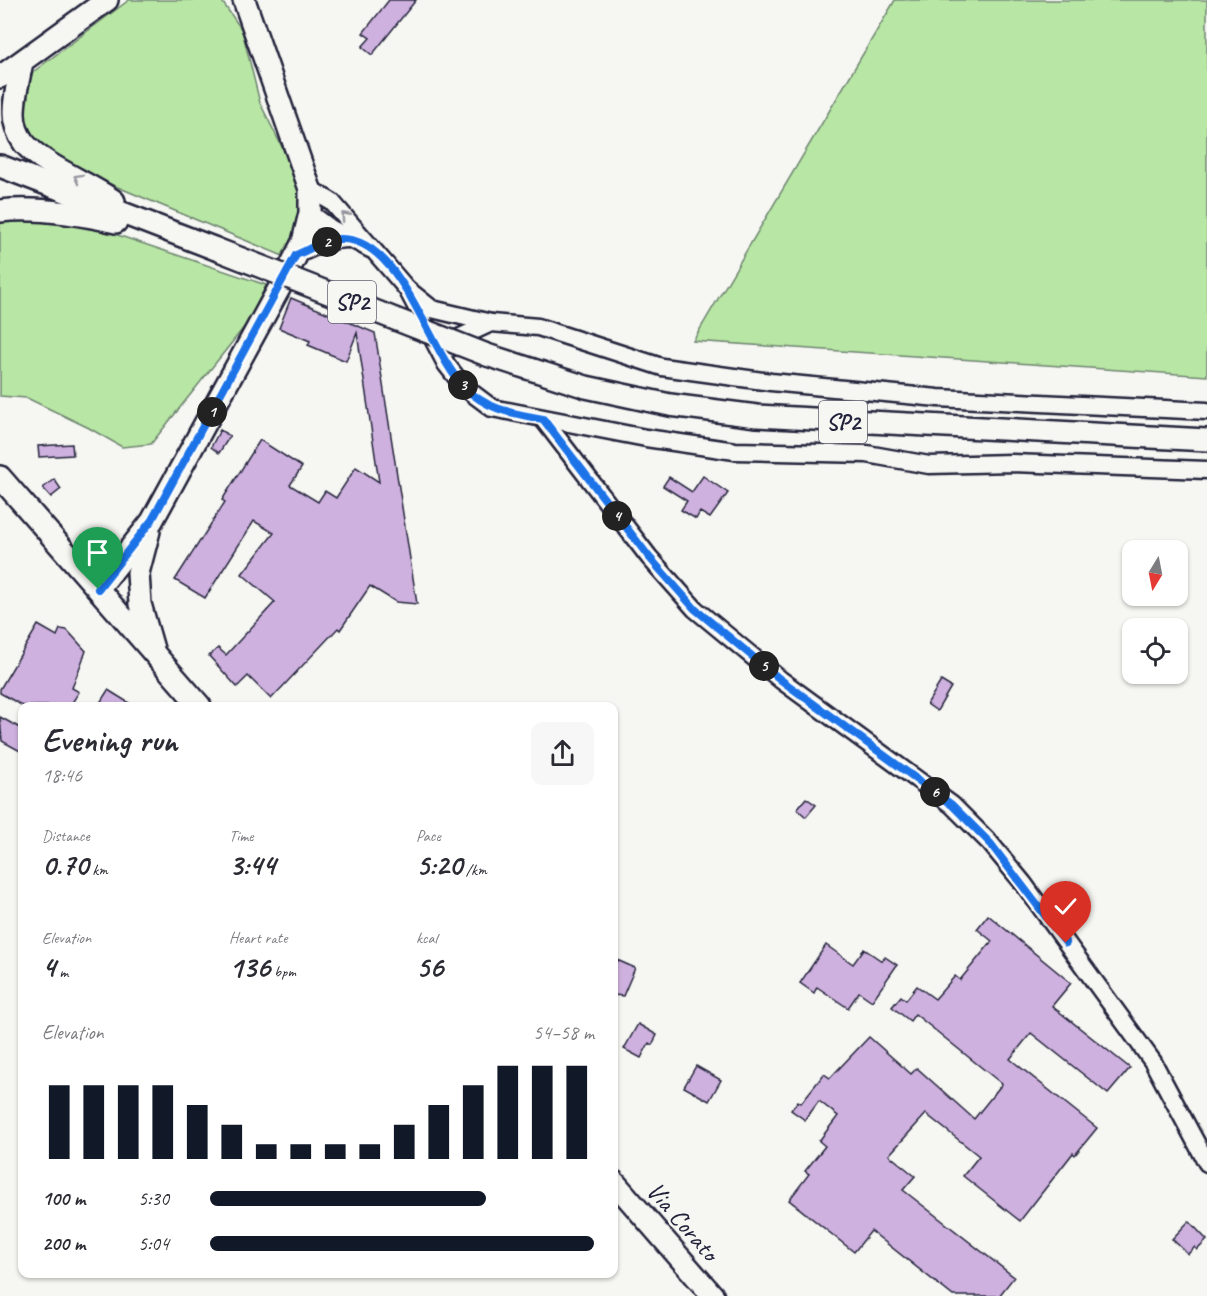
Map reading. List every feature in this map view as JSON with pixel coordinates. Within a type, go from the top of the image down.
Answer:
[{"type":"main road","points":[[0,77],[107,0]]},
{"type":"main road","points":[[231,0],[253,26]]},
{"type":"main road","points":[[98,589],[152,520],[303,242],[310,213],[310,189],[244,0]]},
{"type":"main road","points":[[22,62],[14,113],[16,128],[24,142],[43,159],[92,186],[144,222]]},
{"type":"main road","name":"SP2","points":[[0,166],[487,355],[586,387],[670,405],[757,417],[1207,440]]},
{"type":"main road","points":[[0,211],[14,209],[91,217],[187,238]]},
{"type":"main road","points":[[0,477],[196,702]]},
{"type":"main road","points":[[152,520],[138,573],[140,604],[155,655]]},
{"type":"main road","points":[[98,589],[112,590],[125,585],[138,573]]},
{"type":"main road","name":"Via Corato","points":[[618,1187],[712,1296]]},
{"type":"street","points":[[310,189],[332,202],[407,289],[432,309],[490,323],[538,327],[662,367],[771,382],[938,398],[1207,411]]},
{"type":"street","points":[[310,213],[349,239],[374,250]]},
{"type":"street","points":[[296,255],[322,243],[349,239]]},
{"type":"street","points":[[407,289],[446,364],[464,387],[492,408],[543,419],[735,451],[867,454],[929,465],[1012,463],[1207,470]]},
{"type":"street","points":[[446,364],[452,341],[490,323]]},
{"type":"street","points":[[543,419],[649,557],[695,609],[781,680],[952,805],[990,843],[1023,883],[1153,1062],[1207,1163]]},
{"type":"green space","points":[[129,0],[221,0],[242,30],[260,103],[299,181],[300,221],[283,256],[48,158],[22,131],[19,102],[33,72]]},
{"type":"green space","points":[[895,0],[1207,0],[1207,376],[693,341]]},
{"type":"green space","points":[[0,215],[67,218],[266,285],[249,321],[151,444],[122,447],[27,398],[0,396]]},
{"type":"building","points":[[389,0],[416,0],[372,55],[362,47],[370,38],[363,33]]},
{"type":"building","points":[[291,298],[375,333],[417,604],[396,602],[370,586],[340,630],[338,628],[271,699],[248,676],[237,687],[209,656],[218,648],[226,655],[275,602],[242,574],[274,533],[254,521],[205,598],[175,580],[225,502],[222,500],[260,440],[302,467],[290,485],[318,502],[325,491],[336,498],[356,467],[379,482],[357,333],[346,361],[308,345],[310,341],[279,328]]},
{"type":"building","points":[[220,430],[230,436],[219,453],[211,447]]},
{"type":"building","points":[[72,444],[73,455],[39,457],[38,446]]},
{"type":"building","points":[[703,476],[728,493],[710,518],[700,512],[696,519],[681,510],[687,501],[663,486],[669,477],[692,492]]},
{"type":"building","points":[[54,479],[61,489],[51,497],[43,488]]},
{"type":"building","points":[[38,625],[57,636],[60,629],[67,630],[86,651],[72,688],[79,692],[73,702],[18,703],[0,693],[0,689]]},
{"type":"building","points":[[941,681],[951,687],[937,711],[927,704]]},
{"type":"building","points":[[108,690],[128,702],[100,702]]},
{"type":"building","points":[[0,717],[18,727],[18,750],[2,741]]},
{"type":"building","points":[[806,798],[816,805],[806,817],[797,809]]},
{"type":"building","points":[[988,915],[1071,983],[1052,1006],[1130,1068],[1108,1094],[1031,1033],[1010,1059],[1097,1128],[1075,1155],[1073,1153],[1020,1221],[963,1176],[979,1156],[926,1114],[889,1155],[915,1176],[903,1190],[1014,1277],[999,1296],[953,1296],[871,1231],[854,1252],[789,1200],[809,1174],[805,1171],[825,1146],[819,1141],[838,1116],[819,1101],[805,1120],[791,1110],[798,1101],[801,1103],[824,1074],[830,1078],[869,1037],[911,1074],[917,1068],[974,1119],[1002,1084],[915,1014],[910,1021],[892,1007],[901,996],[906,1000],[917,986],[935,999],[955,976],[960,980],[992,941],[977,929]]},
{"type":"building","points":[[826,945],[853,964],[864,949],[882,961],[885,957],[897,965],[872,1001],[859,992],[848,1008],[817,987],[814,993],[800,983]]},
{"type":"building","points":[[618,960],[635,968],[623,996],[618,995]]},
{"type":"building","points":[[638,1024],[657,1035],[652,1045],[649,1043],[641,1058],[624,1049]]},
{"type":"building","points":[[696,1066],[721,1080],[709,1101],[684,1087]]},
{"type":"building","points":[[1189,1221],[1207,1240],[1197,1250],[1195,1247],[1188,1254],[1172,1239]]},
{"type":"route","points":[[98,589],[152,520],[296,255],[322,243],[349,239],[374,250],[407,289],[446,364],[464,387],[492,408],[543,419],[649,557],[695,609],[781,680],[952,805],[990,843],[1023,883],[1066,943]]}]
